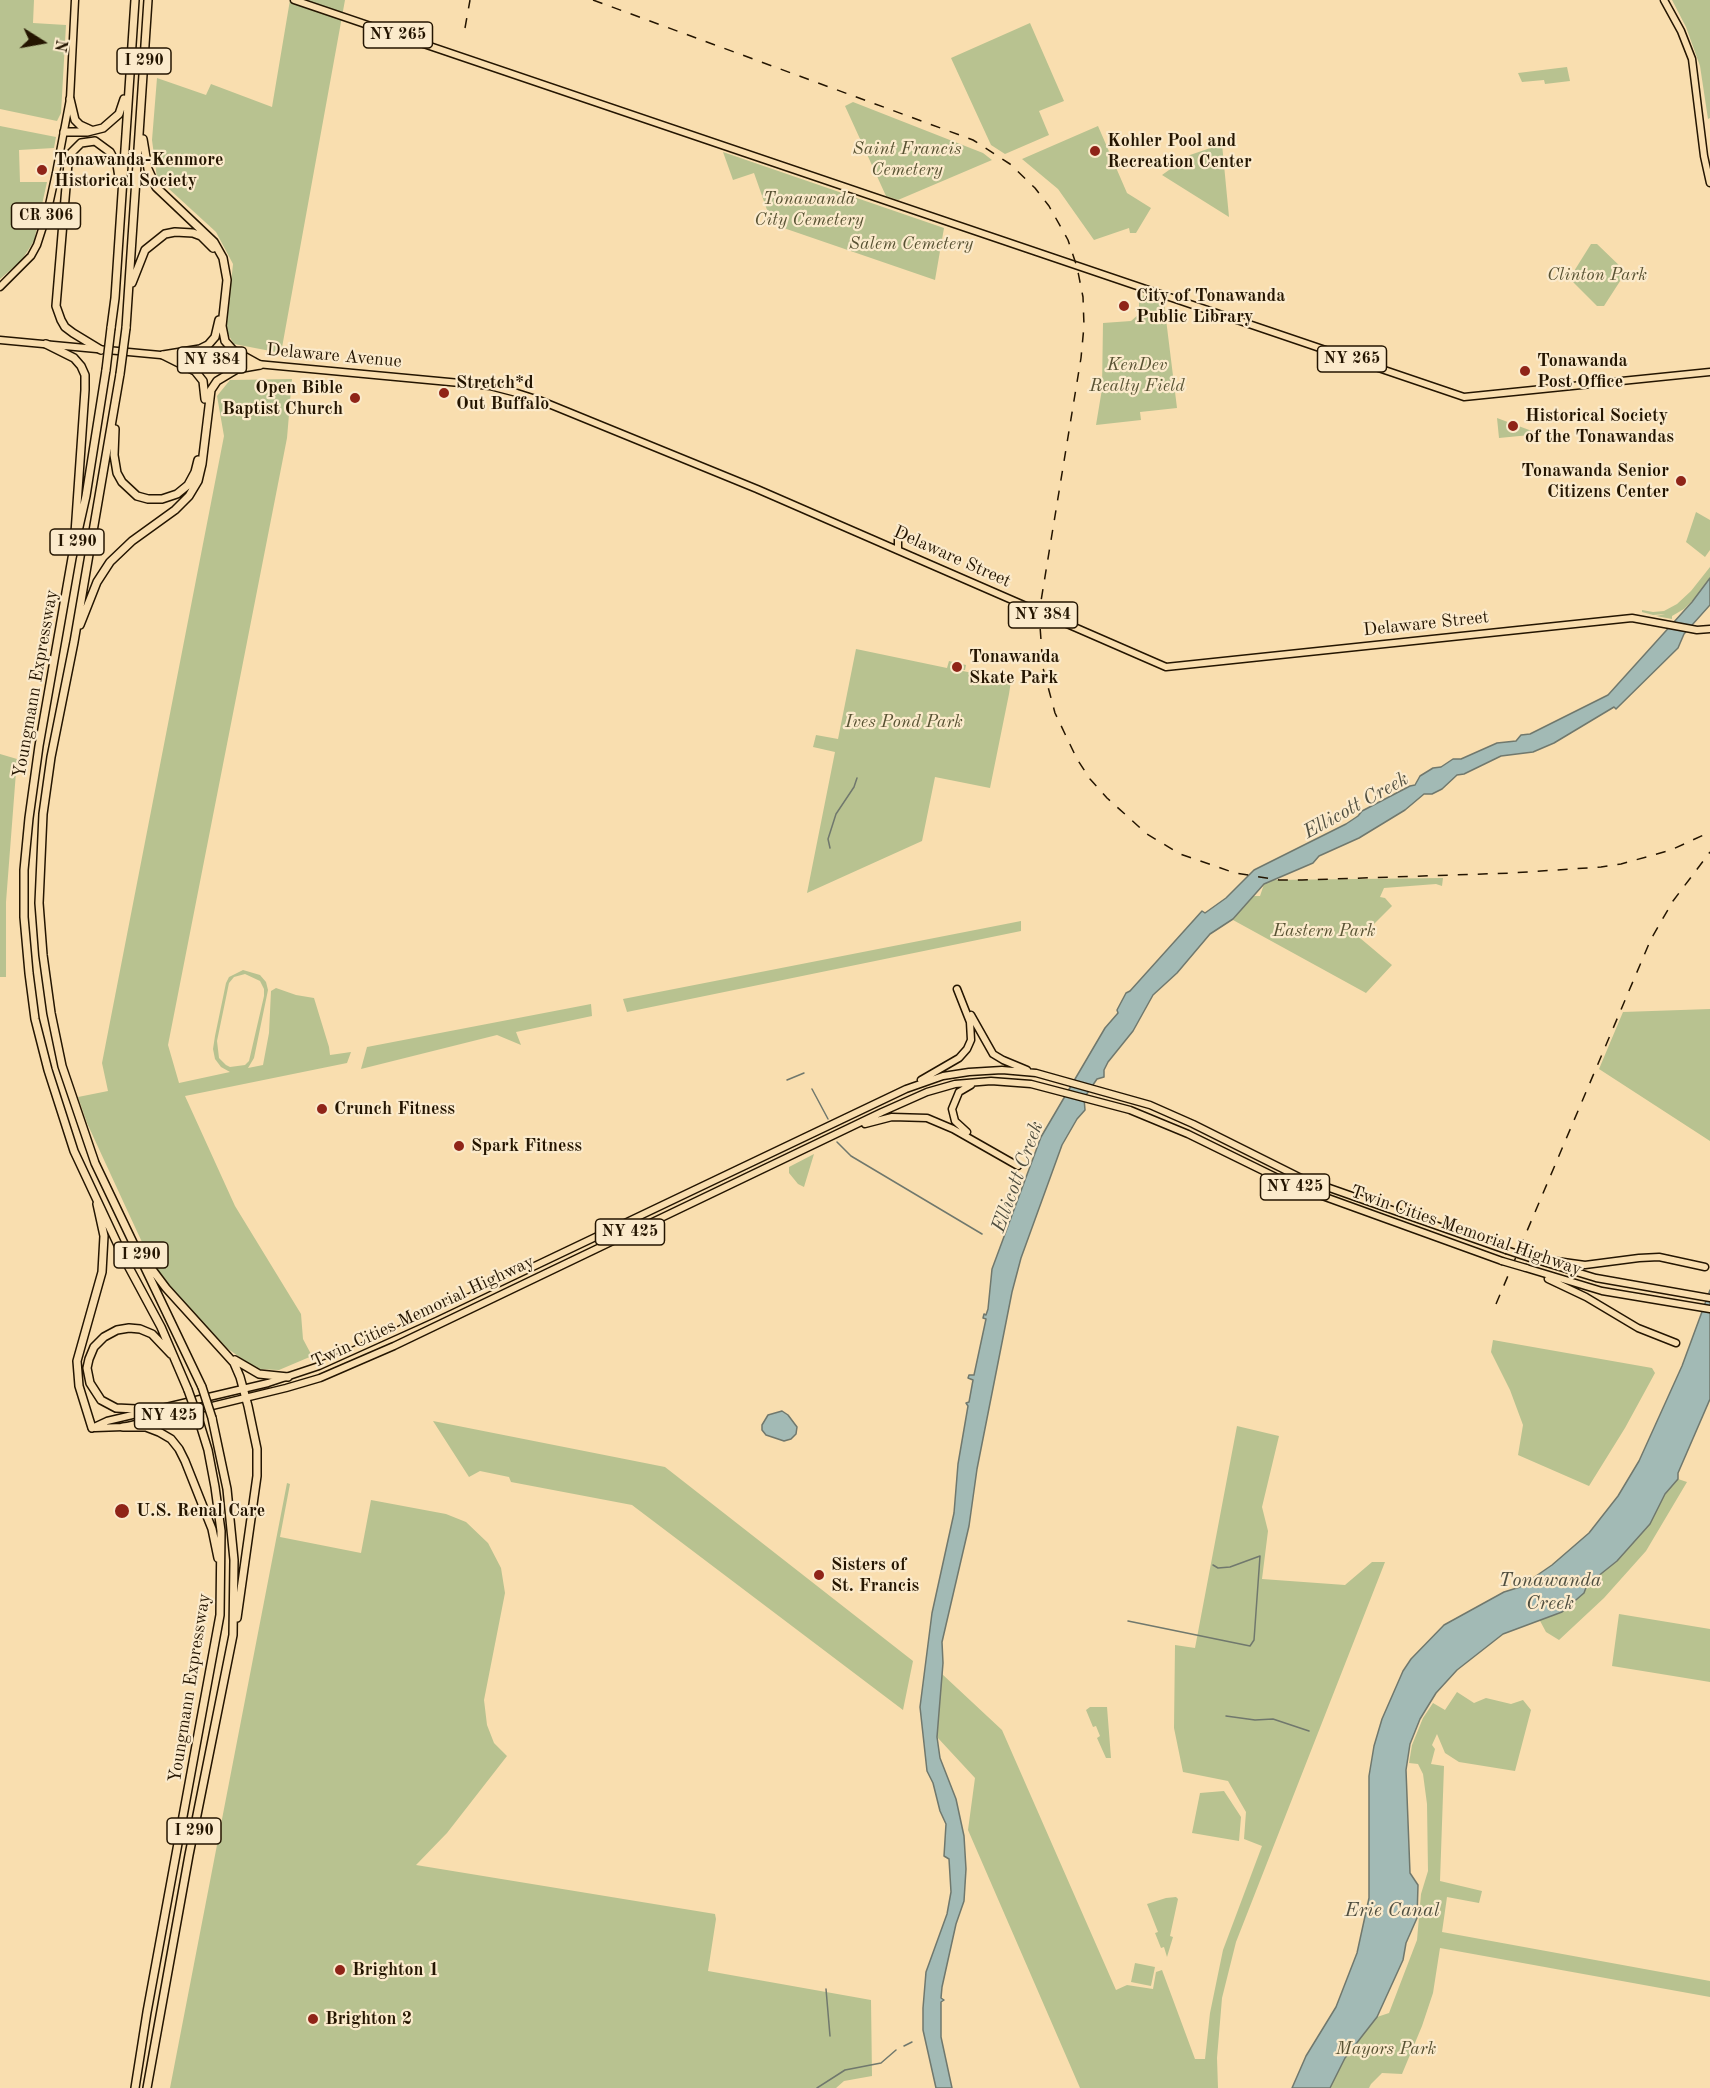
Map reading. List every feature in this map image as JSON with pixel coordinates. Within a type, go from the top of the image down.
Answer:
[{"type":"highway","name":"Youngmann Expressway","points":[[135,0],[115,298],[106,369],[86,496],[72,558],[39,746],[24,870],[24,917],[28,973],[35,1019],[48,1070],[74,1151],[125,1260],[161,1327],[188,1390],[208,1450],[221,1532],[222,1579],[216,1643],[147,2012],[135,2088]]},
{"type":"highway","name":"Youngmann Expressway","points":[[147,2088],[189,1855],[233,1635],[234,1560],[227,1489],[212,1418],[202,1387],[138,1248],[95,1163],[62,1066],[51,1013],[39,903],[43,814],[51,758],[115,411],[126,328],[148,0]]},
{"type":"highway","points":[[64,132],[94,131],[112,121],[121,109],[130,58]]},
{"type":"highway","points":[[69,99],[75,120],[94,131]]},
{"type":"highway","points":[[140,121],[148,169],[156,187],[214,242],[223,258],[227,280],[222,326],[225,341],[233,350],[260,364]]},
{"type":"highway","points":[[64,132],[95,141],[105,147],[114,158],[119,174],[121,194]]},
{"type":"highway","points":[[95,141],[81,143],[74,148],[69,158],[56,298],[58,314],[65,327],[100,350]]},
{"type":"highway","points":[[129,291],[145,249],[165,234],[184,231],[201,236],[218,255],[223,282],[215,337],[208,345],[200,349],[163,355]]},
{"type":"highway","points":[[46,344],[74,358],[85,375],[79,493],[72,558]]},
{"type":"highway","points":[[115,411],[115,465],[122,482],[129,490],[137,496],[162,499],[177,494],[188,485],[195,472],[200,454],[206,392],[203,381],[195,371],[163,355]]},
{"type":"highway","points":[[74,642],[97,582],[110,562],[132,541],[175,510],[189,496],[198,482],[211,390],[217,381],[237,369],[260,364]]},
{"type":"highway","points":[[92,1187],[104,1236],[104,1254],[102,1272],[77,1361],[79,1386],[92,1428]]},
{"type":"highway","points":[[138,1248],[166,1288],[226,1352],[251,1371],[261,1375],[288,1377]]},
{"type":"highway","points":[[157,1410],[116,1408],[101,1400],[92,1389],[88,1375],[91,1353],[98,1342],[110,1332],[140,1329],[156,1338],[178,1366]]},
{"type":"highway","points":[[226,1352],[237,1369],[257,1449],[256,1476],[240,1603],[233,1635]]},
{"type":"highway","points":[[123,1427],[146,1427],[159,1432],[171,1439],[179,1449],[212,1529],[222,1579]]},
{"type":"main road","name":"CR 306","points":[[0,287],[22,267],[37,245],[47,214],[69,99],[75,0]]},
{"type":"main road","name":"NY 265","points":[[294,0],[1464,397],[1710,372]]},
{"type":"main road","points":[[1664,0],[1681,31],[1692,59],[1710,183]]},
{"type":"main road","points":[[1704,148],[1710,160]]},
{"type":"main road","name":"Delaware Avenue","points":[[0,340],[487,386]]},
{"type":"main road","name":"Delaware Street","points":[[487,386],[539,400],[757,489],[1166,667],[1632,618],[1708,629]]},
{"type":"main road","points":[[898,550],[898,539],[904,534]]},
{"type":"main road","points":[[906,1089],[959,1058],[967,1049],[971,1041],[970,1023],[957,989],[993,1054],[1036,1073]]},
{"type":"main road","name":"Twin Cities Memorial Highway","points":[[92,1428],[107,1421],[288,1377],[350,1353],[906,1089],[943,1076],[976,1071],[1002,1070],[1036,1073],[1100,1090],[1167,1112],[1300,1178],[1506,1250],[1581,1274],[1710,1298]]},
{"type":"main road","points":[[849,1128],[892,1117],[927,1118],[1019,1165],[962,1129],[955,1121],[952,1109],[956,1096],[963,1089],[979,1082]]},
{"type":"main road","name":"Twin Cities Memorial Highway","points":[[92,1428],[123,1427],[320,1378],[394,1346],[914,1097],[942,1086],[979,1082],[1016,1082],[1044,1086],[1153,1118],[1292,1185],[1502,1260],[1602,1291],[1710,1309]]},
{"type":"main road","points":[[1531,1257],[1585,1265],[1659,1257],[1705,1267]]},
{"type":"main road","points":[[1529,1269],[1586,1296],[1638,1328],[1676,1343]]},
{"type":"green space","points":[[0,0],[34,0],[33,23],[66,25],[61,113],[57,121],[0,109]]},
{"type":"green space","points":[[290,0],[345,0],[281,353],[234,344],[226,331],[233,264],[216,232],[157,178],[152,140],[157,78],[206,95],[211,84],[272,107]]},
{"type":"green space","points":[[1672,0],[1710,0],[1710,118],[1708,119],[1700,66],[1686,27]]},
{"type":"green space","points":[[1030,23],[1064,101],[1039,111],[1049,135],[1005,154],[991,145],[951,58]]},
{"type":"green space","points":[[1567,67],[1570,81],[1545,84],[1544,80],[1522,82],[1518,73]]},
{"type":"green space","name":"Saint Francis Cemetery","points":[[853,102],[983,153],[992,160],[898,200],[886,196],[845,106]]},
{"type":"green space","points":[[0,126],[56,137],[54,148],[19,150],[20,182],[47,182],[34,241],[21,261],[0,279]]},
{"type":"green space","points":[[1098,126],[1127,193],[1151,208],[1136,233],[1130,233],[1129,228],[1094,240],[1058,189],[1022,159]]},
{"type":"green space","points":[[1222,144],[1229,217],[1162,175],[1190,155]]},
{"type":"green space","name":"Tonawanda City Cemetery","points":[[723,152],[944,228],[935,280],[772,224],[754,173],[733,180]]},
{"type":"green space","name":"Clinton Park","points":[[1591,244],[1597,244],[1624,270],[1624,275],[1604,306],[1597,306],[1571,280],[1571,276]]},
{"type":"green space","name":"KenDev Realty Field","points":[[1139,294],[1164,303],[1177,408],[1140,412],[1141,420],[1096,425],[1102,389],[1103,323],[1131,321],[1139,314]]},
{"type":"green space","points":[[292,379],[287,438],[168,1045],[179,1083],[230,1072],[221,1067],[215,1059],[213,1049],[226,983],[229,977],[243,970],[260,975],[266,982],[268,990],[254,1058],[248,1068],[263,1065],[269,1033],[271,991],[276,988],[314,998],[330,1055],[351,1052],[347,1063],[185,1096],[235,1206],[301,1314],[303,1339],[312,1356],[279,1370],[257,1369],[228,1349],[163,1280],[148,1255],[128,1212],[87,1123],[78,1097],[108,1091],[102,1063],[224,436],[217,396],[230,380]],"holes":[[[245,974],[260,981],[264,989],[264,996],[249,1061],[245,1065],[230,1067],[219,1058],[217,1041],[229,983],[234,977]]]},
{"type":"green space","points":[[1497,418],[1540,434],[1499,438]]},
{"type":"green space","points":[[1696,512],[1710,520],[1710,550],[1705,557],[1686,542]]},
{"type":"green space","points":[[1710,567],[1710,578],[1699,594],[1684,609],[1672,616],[1672,619],[1656,616],[1665,614],[1653,615],[1642,612],[1642,610],[1664,611],[1677,604]]},
{"type":"green space","name":"Ives Pond Park","points":[[856,649],[947,668],[949,661],[966,665],[965,670],[958,670],[1011,681],[1009,694],[990,788],[935,777],[922,841],[807,893],[835,752],[813,747],[816,735],[838,739]]},
{"type":"green space","points":[[0,754],[17,759],[6,902],[6,977],[0,977]]},
{"type":"green space","name":"Eastern Park","points":[[1443,878],[1442,886],[1436,884],[1384,888],[1380,897],[1385,898],[1392,906],[1360,938],[1392,965],[1366,993],[1233,920],[1252,896],[1260,896],[1264,884],[1273,880]]},
{"type":"green space","points":[[1021,921],[1021,931],[627,1012],[623,999]]},
{"type":"green space","points":[[591,1004],[592,1016],[516,1032],[521,1045],[497,1035],[361,1069],[367,1047]]},
{"type":"green space","points":[[1710,1009],[1710,1141],[1599,1069],[1623,1012]]},
{"type":"green space","points":[[814,1154],[804,1187],[798,1184],[789,1173],[789,1167]]},
{"type":"green space","points":[[1493,1340],[1652,1368],[1655,1373],[1625,1428],[1589,1486],[1518,1455],[1523,1425],[1510,1390],[1491,1352]]},
{"type":"green space","points":[[433,1421],[665,1467],[913,1661],[903,1710],[632,1505],[511,1482],[509,1477],[480,1471],[469,1477]]},
{"type":"green space","points":[[1237,1426],[1279,1436],[1262,1507],[1268,1531],[1262,1579],[1345,1585],[1372,1562],[1385,1562],[1236,1942],[1222,1998],[1217,2058],[1218,2088],[1080,2088],[968,1830],[975,1778],[937,1737],[942,1674],[1002,1730],[1116,1990],[1127,1985],[1153,1989],[1156,1972],[1162,1970],[1195,2059],[1205,2059],[1210,2013],[1223,1950],[1262,1846],[1244,1839],[1246,1812],[1228,1781],[1183,1772],[1174,1728],[1175,1645],[1195,1648]]},
{"type":"green space","points":[[1678,1479],[1687,1482],[1646,1551],[1604,1598],[1559,1640],[1546,1632],[1539,1619],[1562,1612],[1586,1585],[1617,1561],[1650,1524],[1665,1494]]},
{"type":"green space","points":[[287,1483],[290,1484],[280,1537],[361,1553],[371,1500],[446,1514],[466,1522],[488,1543],[501,1568],[505,1593],[484,1700],[487,1725],[494,1743],[507,1756],[447,1833],[416,1865],[715,1914],[708,1971],[871,2000],[872,2076],[844,2081],[836,2088],[170,2088]]},
{"type":"green space","points":[[1619,1614],[1710,1629],[1710,1682],[1612,1666]]},
{"type":"green space","name":"Mayors Park","points":[[1457,1692],[1474,1703],[1486,1698],[1511,1704],[1523,1700],[1531,1710],[1515,1771],[1459,1762],[1445,1753],[1437,1734],[1432,1745],[1435,1749],[1431,1764],[1444,1766],[1440,1881],[1482,1891],[1479,1903],[1447,1897],[1442,1932],[1710,1981],[1710,1997],[1440,1948],[1433,1993],[1402,2074],[1382,2073],[1369,2088],[1330,2088],[1345,2058],[1377,2017],[1389,2013],[1417,1940],[1421,1894],[1428,1871],[1427,1804],[1423,1774],[1418,1764],[1409,1763],[1412,1745],[1423,1718],[1433,1703],[1445,1710]]},
{"type":"green space","points":[[1090,1707],[1107,1707],[1111,1758],[1106,1758],[1097,1738],[1100,1736],[1096,1726],[1093,1727],[1086,1710]]},
{"type":"green space","points":[[1224,1791],[1241,1817],[1239,1841],[1192,1833],[1200,1793]]},
{"type":"green space","points":[[1176,1897],[1178,1899],[1170,1936],[1173,1937],[1167,1957],[1155,1933],[1158,1932],[1147,1904]]},
{"type":"green space","points":[[1135,1963],[1155,1967],[1151,1986],[1131,1982]]},
{"type":"water","name":"Ellicott Creek","points":[[1710,578],[1710,605],[1684,634],[1678,648],[1616,709],[1614,707],[1554,743],[1533,752],[1501,756],[1464,774],[1457,775],[1442,789],[1432,794],[1424,794],[1405,810],[1359,838],[1319,856],[1313,863],[1264,884],[1233,919],[1210,934],[1177,973],[1153,995],[1133,1031],[1108,1062],[1104,1070],[1104,1077],[1097,1079],[1084,1098],[1085,1110],[1062,1145],[1021,1258],[1012,1292],[977,1469],[969,1526],[942,1642],[943,1663],[937,1737],[940,1758],[956,1799],[964,1836],[966,1869],[964,1901],[956,1924],[941,1998],[944,2000],[941,2002],[941,2037],[952,2088],[936,2088],[923,2030],[923,2008],[926,1972],[947,1914],[951,1892],[949,1859],[944,1856],[946,1824],[927,1771],[920,1707],[932,1613],[954,1513],[958,1464],[968,1406],[966,1403],[969,1402],[973,1380],[968,1378],[969,1375],[974,1375],[986,1319],[983,1318],[988,1309],[992,1269],[1041,1137],[1105,1028],[1118,1013],[1117,1010],[1126,993],[1202,911],[1205,913],[1226,898],[1254,870],[1346,824],[1362,811],[1415,785],[1420,776],[1433,768],[1441,767],[1453,759],[1461,759],[1497,743],[1516,741],[1521,735],[1530,734],[1608,695],[1692,602]]},
{"type":"water","points":[[1710,1290],[1710,1399],[1678,1473],[1678,1479],[1665,1494],[1650,1524],[1617,1561],[1587,1585],[1584,1593],[1562,1612],[1503,1634],[1457,1670],[1436,1693],[1420,1719],[1410,1744],[1406,1770],[1410,1873],[1418,1885],[1417,1918],[1406,1943],[1403,1960],[1377,2017],[1345,2058],[1330,2088],[1292,2088],[1306,2056],[1336,2007],[1357,1953],[1369,1898],[1369,1776],[1382,1719],[1403,1671],[1411,1659],[1444,1625],[1504,1592],[1520,1587],[1552,1565],[1589,1533],[1618,1496],[1639,1461],[1682,1366]]},
{"type":"water","points":[[782,1411],[797,1427],[796,1434],[784,1441],[766,1435],[762,1430],[762,1425],[768,1415]]},
{"type":"waterway","points":[[830,848],[828,839],[836,814],[854,787],[857,778]]},
{"type":"waterway","points":[[787,1080],[804,1073]]},
{"type":"waterway","points":[[812,1089],[828,1119]]},
{"type":"waterway","points":[[837,1142],[851,1156],[982,1234]]},
{"type":"waterway","points":[[1128,1621],[1250,1646],[1254,1640],[1260,1556],[1230,1567],[1218,1568],[1213,1565]]},
{"type":"waterway","points":[[1226,1716],[1255,1720],[1273,1719],[1309,1731]]},
{"type":"waterway","points":[[826,1989],[830,2036]]},
{"type":"waterway","points":[[904,2046],[912,2042]]},
{"type":"waterway","points":[[817,2088],[845,2070],[881,2063],[896,2050]]},
{"type":"railway","points":[[465,28],[470,0]]},
{"type":"railway","points":[[593,0],[973,140],[1010,164],[1035,188],[1049,206],[1068,240],[1077,267],[1083,297],[1084,326],[1081,358],[1041,601],[1043,668],[1055,713],[1077,759],[1090,779],[1107,798],[1147,834],[1180,854],[1235,873],[1279,880],[1302,880],[1512,873],[1601,867],[1621,864],[1671,850],[1710,832]]},
{"type":"railway","points":[[1496,1304],[1651,939],[1673,901],[1710,852]]},
{"type":"place","name":"Kohler Pool and Recreation Center","points":[[1095,151]]},
{"type":"place","name":"Tonawanda-Kenmore Historical Society","points":[[42,170]]},
{"type":"place","name":"City of Tonawanda Public Library","points":[[1124,306]]},
{"type":"place","name":"Tonawanda Post Office","points":[[1525,371]]},
{"type":"place","name":"Stretch*d Out Buffalo","points":[[444,393]]},
{"type":"place","name":"Open Bible Baptist Church","points":[[355,398]]},
{"type":"place","name":"Historical Society of the Tonawandas","points":[[1513,426]]},
{"type":"place","name":"Tonawanda Senior Citizens Center","points":[[1681,481]]},
{"type":"place","name":"Tonawanda Skate Park","points":[[957,667]]},
{"type":"place","name":"Crunch Fitness","points":[[322,1109]]},
{"type":"place","name":"Spark Fitness","points":[[459,1146]]},
{"type":"place","name":"U.S. Renal Care","points":[[122,1511]]},
{"type":"place","name":"Sisters of St. Francis","points":[[819,1575]]},
{"type":"place","name":"Brighton 1","points":[[340,1970]]},
{"type":"place","name":"Brighton 2","points":[[313,2019]]},
{"type":"park label","name":"Salem Cemetery","points":[[911,244]]},
{"type":"water label","name":"Tonawanda Creek","points":[[1550,1592]]},
{"type":"water label","name":"Erie Canal","points":[[1392,1911]]}]
